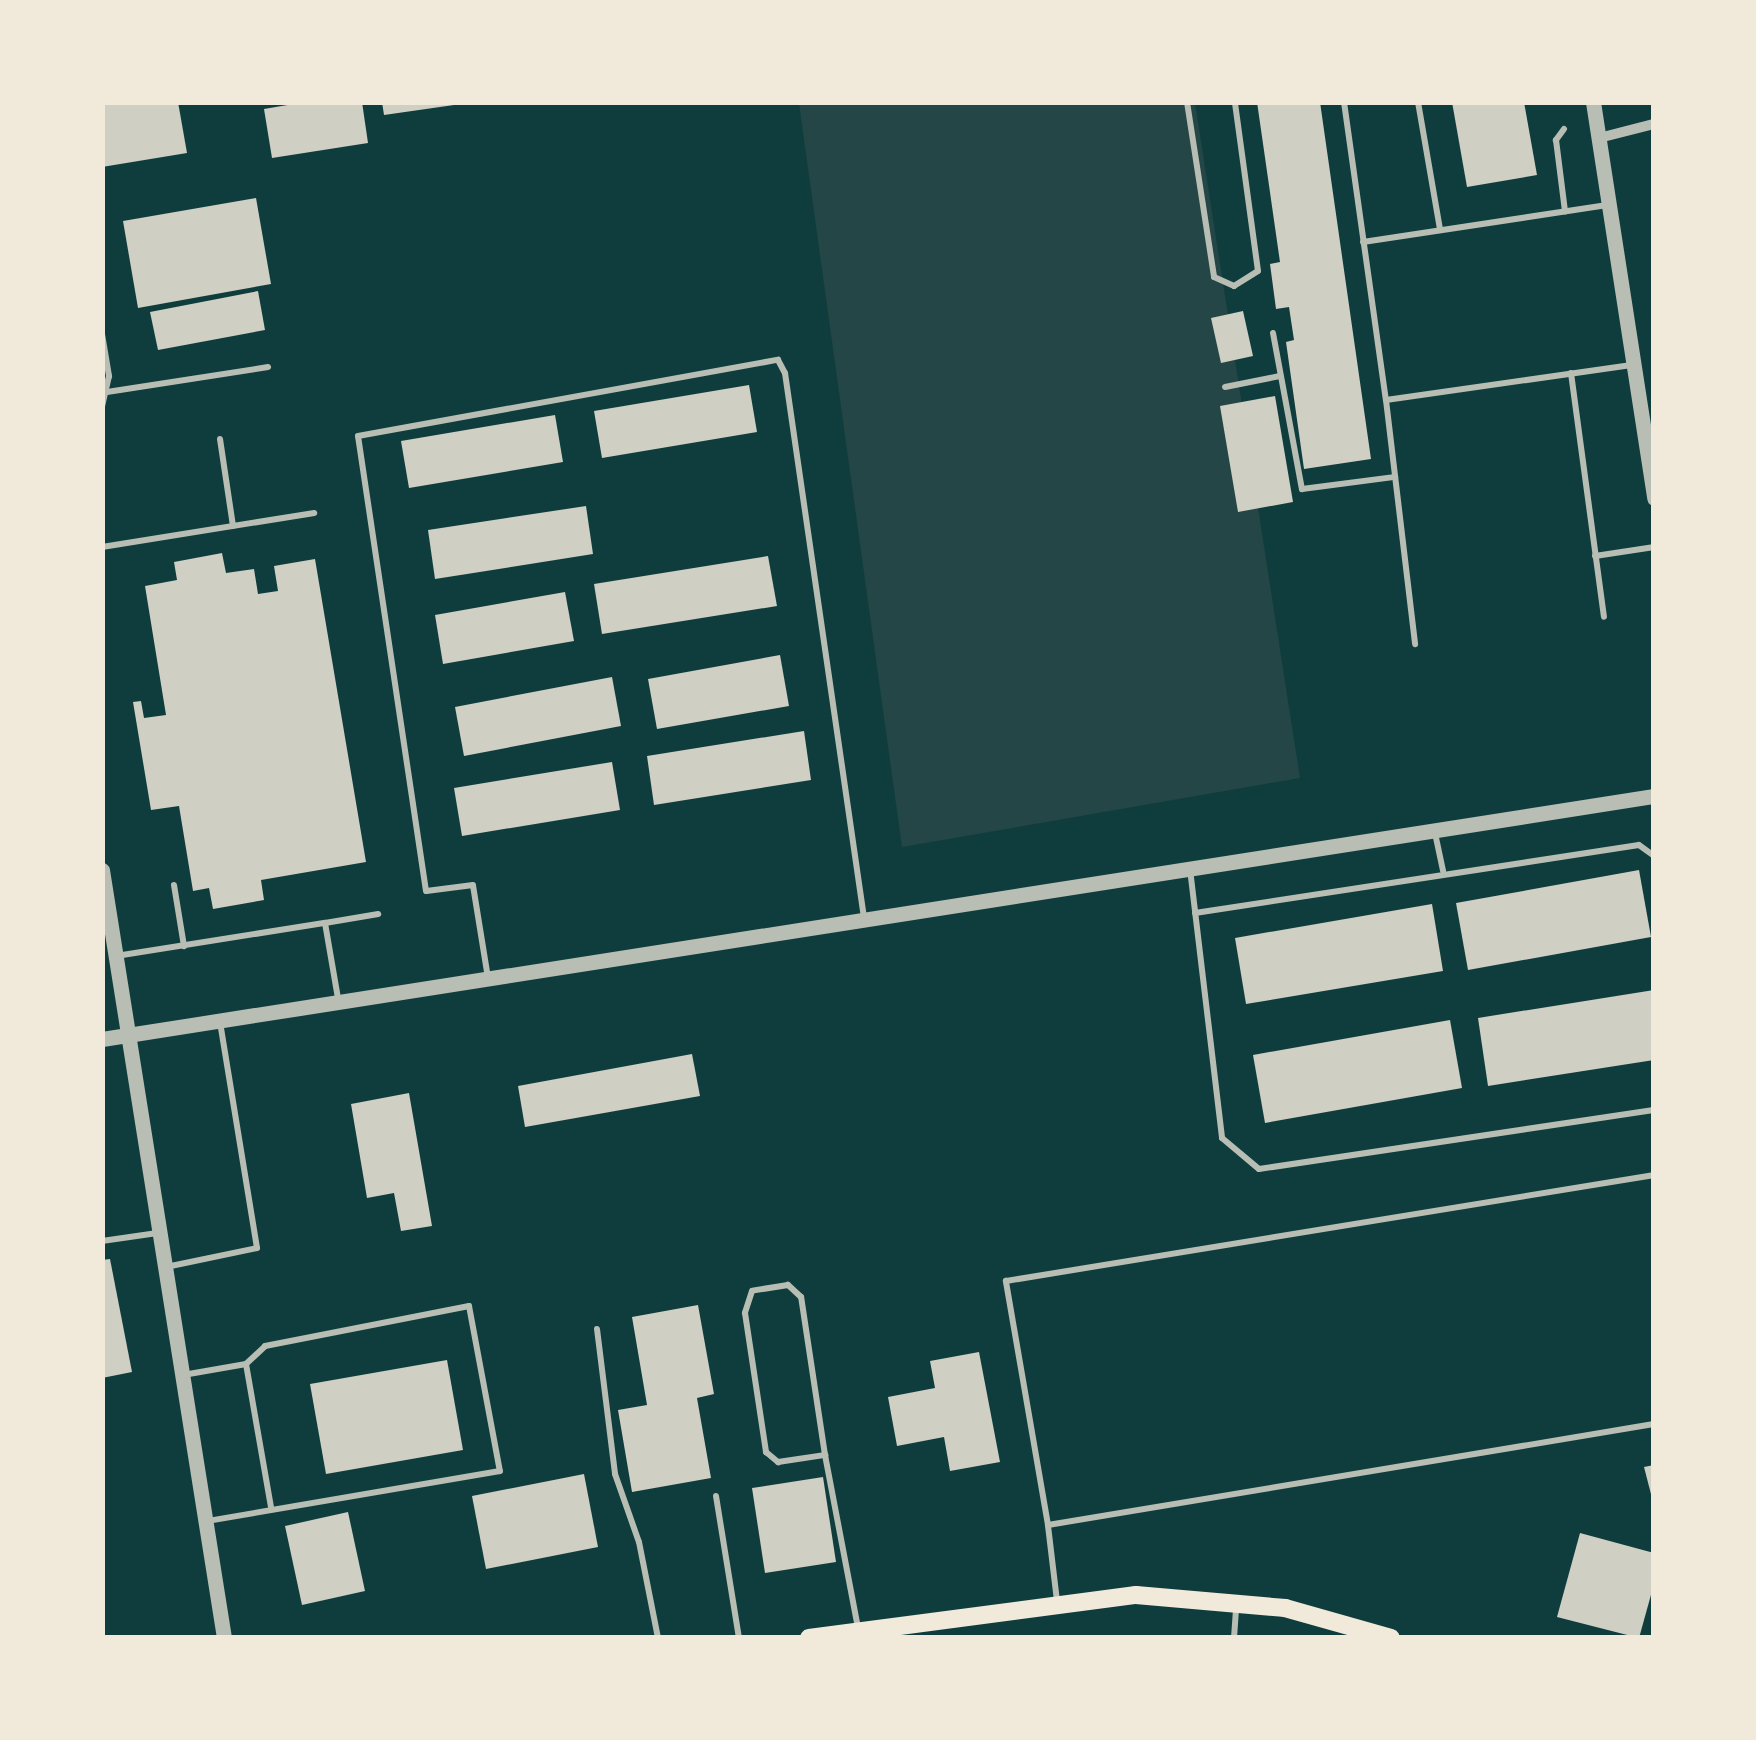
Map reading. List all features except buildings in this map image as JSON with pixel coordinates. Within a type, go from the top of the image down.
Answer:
[{"type":"main road","points":[[809,1638],[1057,1601],[1136,1595],[1237,1601],[1391,1638]]},
{"type":"street","points":[[1593,102],[1654,498]]},
{"type":"street","points":[[1599,138],[1654,124]]},
{"type":"street","points":[[102,1039],[1654,796]]},
{"type":"street","points":[[102,870],[224,1638]]},
{"type":"lane","points":[[1187,102],[1214,278],[1234,286],[1258,271],[1235,102]]},
{"type":"lane","points":[[1344,102],[1415,644]]},
{"type":"lane","points":[[1418,102],[1440,230]]},
{"type":"lane","points":[[1564,129],[1556,140],[1565,211]]},
{"type":"lane","points":[[1363,242],[1609,204]]},
{"type":"lane","points":[[1273,333],[1302,489],[1395,476]]},
{"type":"lane","points":[[102,334],[107,392],[102,406]]},
{"type":"lane","points":[[488,979],[473,885],[426,891],[358,436],[778,360],[785,373],[864,920]]},
{"type":"lane","points":[[1386,400],[1633,364]]},
{"type":"lane","points":[[107,392],[268,367]]},
{"type":"lane","points":[[1571,373],[1604,617]]},
{"type":"lane","points":[[1225,387],[1280,376]]},
{"type":"lane","points":[[220,438],[233,526]]},
{"type":"lane","points":[[102,546],[314,513]]},
{"type":"lane","points":[[1596,556],[1654,547]]},
{"type":"lane","points":[[1435,830],[1443,871]]},
{"type":"lane","points":[[1195,912],[1639,844],[1654,856]]},
{"type":"lane","points":[[1190,869],[1222,1138],[1259,1169],[1654,1110]]},
{"type":"lane","points":[[174,885],[184,946]]},
{"type":"lane","points":[[115,956],[378,914]]},
{"type":"lane","points":[[325,923],[339,1002]]},
{"type":"lane","points":[[164,1268],[257,1248],[220,1021]]},
{"type":"lane","points":[[1057,1601],[1048,1525],[1006,1281],[1654,1175]]},
{"type":"lane","points":[[102,1241],[159,1232]]},
{"type":"lane","points":[[826,1454],[778,1462],[766,1452],[744,1313],[752,1291],[788,1285],[800,1297],[859,1630]]},
{"type":"lane","points":[[182,1375],[246,1364],[265,1346],[469,1306],[500,1471],[206,1521]]},
{"type":"lane","points":[[597,1330],[615,1474],[639,1542],[658,1638]]},
{"type":"lane","points":[[246,1364],[270,1508]]},
{"type":"lane","points":[[1048,1525],[1654,1424]]},
{"type":"lane","points":[[716,1496],[739,1638]]},
{"type":"lane","points":[[1234,1638],[1237,1601]]},
{"type":"shaded area","points":[[799,103],[1195,103],[1300,778],[902,847]]}]
